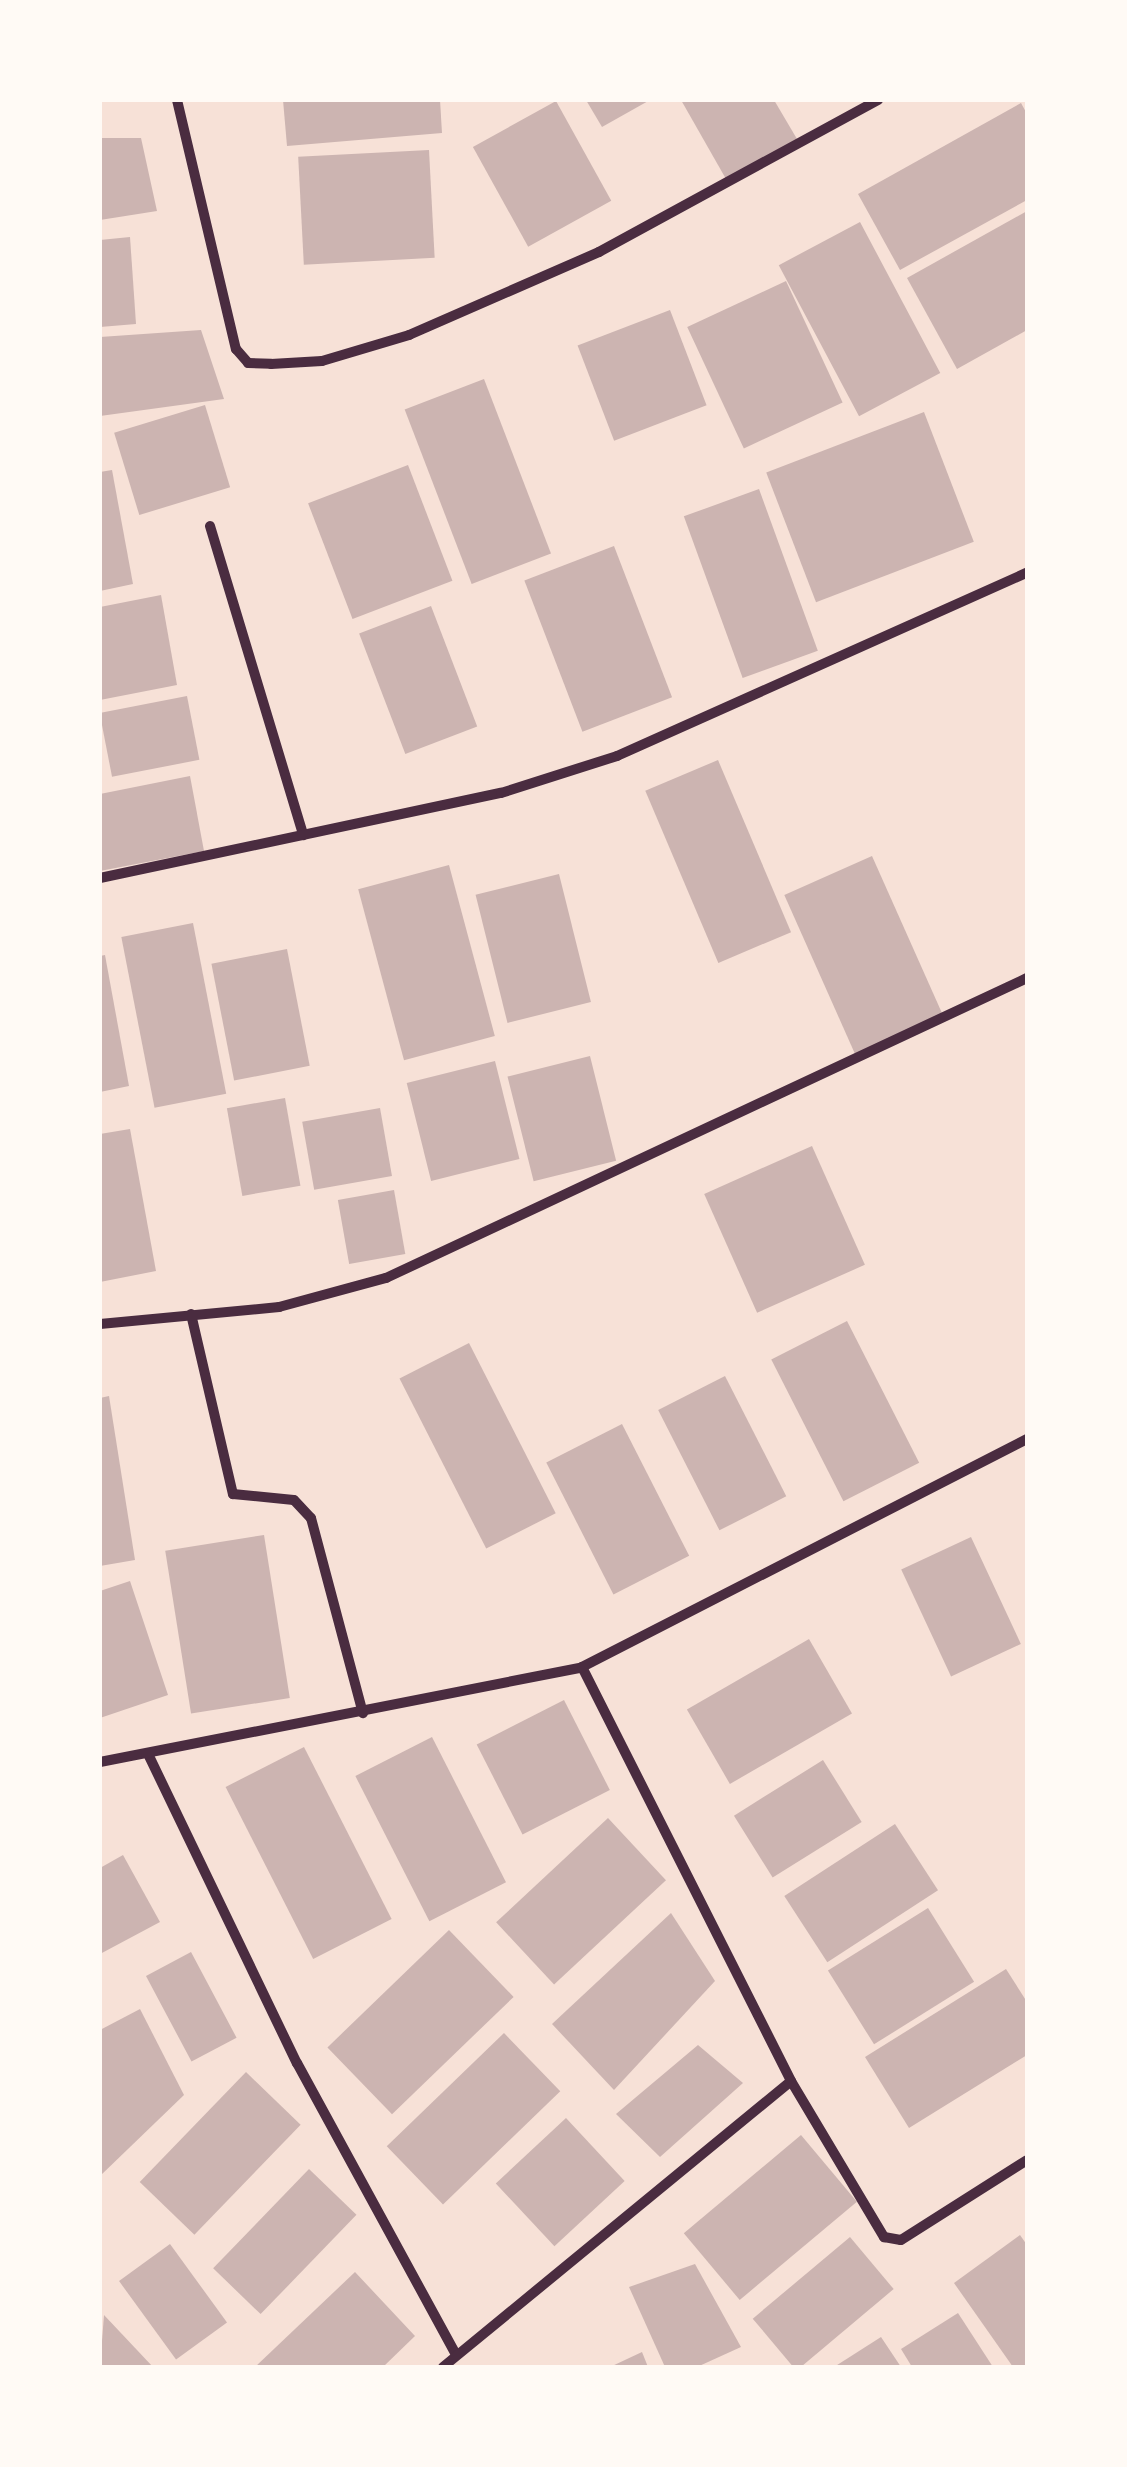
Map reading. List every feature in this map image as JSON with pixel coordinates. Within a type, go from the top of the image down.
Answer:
[{"type":"street","points":[[177,100],[236,349],[248,363],[322,361],[409,335],[599,252],[878,100]]},
{"type":"street","points":[[210,526],[303,835]]},
{"type":"street","points":[[100,878],[501,793],[617,756],[1027,573]]},
{"type":"street","points":[[100,1324],[279,1307],[386,1278],[1027,978]]},
{"type":"street","points":[[191,1314],[232,1494],[294,1500],[311,1518],[363,1712]]},
{"type":"street","points":[[100,1762],[149,1756],[582,1668],[1027,1439]]},
{"type":"street","points":[[582,1668],[791,2081],[884,2237],[901,2240],[1027,2160]]},
{"type":"street","points":[[149,1756],[297,2063],[456,2356]]},
{"type":"street","points":[[443,2367],[791,2081]]},
{"type":"building","points":[[283,100],[440,100],[442,133],[287,146]]},
{"type":"building","points":[[586,100],[650,100],[602,127]]},
{"type":"building","points":[[681,100],[774,100],[797,139],[726,179]]},
{"type":"building","points":[[556,101],[611,201],[528,247],[473,147]]},
{"type":"building","points":[[1021,103],[1027,114],[1027,200],[900,270],[858,194]]},
{"type":"building","points":[[100,138],[141,138],[157,211],[100,220]]},
{"type":"building","points":[[429,150],[435,258],[304,265],[298,157]]},
{"type":"building","points":[[1027,211],[1027,330],[957,369],[907,278]]},
{"type":"building","points":[[860,222],[940,373],[859,416],[779,265]]},
{"type":"building","points":[[130,237],[136,324],[100,327],[100,240]]},
{"type":"building","points":[[786,281],[843,402],[744,449],[687,327]]},
{"type":"building","points":[[670,310],[707,405],[614,441],[578,345]]},
{"type":"building","points":[[201,330],[224,399],[100,416],[100,337]]},
{"type":"building","points":[[484,379],[551,554],[472,584],[405,409]]},
{"type":"building","points":[[205,405],[230,487],[139,515],[114,433]]},
{"type":"building","points":[[924,412],[974,542],[816,602],[766,473]]},
{"type":"building","points":[[408,465],[452,581],[353,619],[308,503]]},
{"type":"building","points":[[112,470],[133,584],[100,591],[100,472]]},
{"type":"building","points":[[759,489],[818,651],[743,678],[684,516]]},
{"type":"building","points":[[614,546],[672,697],[582,732],[524,580]]},
{"type":"building","points":[[161,595],[177,685],[100,700],[100,607]]},
{"type":"building","points":[[431,606],[477,726],[405,754],[359,634]]},
{"type":"building","points":[[187,696],[199,760],[112,777],[100,713]]},
{"type":"building","points":[[718,760],[791,932],[718,963],[645,791]]},
{"type":"building","points":[[190,776],[204,851],[100,871],[100,794]]},
{"type":"building","points":[[872,856],[943,1016],[855,1055],[784,895]]},
{"type":"building","points":[[449,865],[495,1036],[404,1060],[358,889]]},
{"type":"building","points":[[559,874],[591,1002],[507,1023],[476,895]]},
{"type":"building","points":[[193,923],[226,1094],[155,1108],[121,937]]},
{"type":"building","points":[[287,949],[310,1066],[234,1081],[211,964]]},
{"type":"building","points":[[105,955],[129,1086],[100,1092],[100,956]]},
{"type":"building","points":[[590,1056],[616,1161],[534,1181],[508,1077]]},
{"type":"building","points":[[495,1061],[519,1159],[431,1181],[407,1083]]},
{"type":"building","points":[[285,1098],[300,1186],[242,1196],[227,1108]]},
{"type":"building","points":[[380,1108],[392,1176],[314,1190],[302,1122]]},
{"type":"building","points":[[130,1129],[156,1271],[100,1282],[100,1134]]},
{"type":"building","points":[[812,1146],[865,1265],[757,1313],[704,1194]]},
{"type":"building","points":[[394,1190],[405,1254],[349,1264],[338,1200]]},
{"type":"building","points":[[847,1321],[919,1463],[843,1501],[771,1360]]},
{"type":"building","points":[[469,1343],[556,1513],[486,1549],[400,1378]]},
{"type":"building","points":[[725,1376],[786,1496],[719,1530],[658,1410]]},
{"type":"building","points":[[109,1396],[135,1560],[100,1566],[100,1398]]},
{"type":"building","points":[[622,1424],[689,1556],[613,1594],[546,1463]]},
{"type":"building","points":[[264,1535],[290,1698],[191,1714],[165,1551]]},
{"type":"building","points":[[971,1537],[1021,1644],[951,1676],[901,1570]]},
{"type":"building","points":[[130,1581],[168,1695],[100,1718],[100,1591]]},
{"type":"building","points":[[809,1639],[852,1713],[730,1784],[687,1710]]},
{"type":"building","points":[[564,1700],[610,1790],[523,1834],[477,1744]]},
{"type":"building","points":[[432,1737],[506,1882],[429,1921],[355,1776]]},
{"type":"building","points":[[304,1747],[392,1919],[313,1959],[226,1787]]},
{"type":"building","points":[[823,1760],[862,1822],[773,1878],[734,1816]]},
{"type":"building","points":[[608,1818],[666,1880],[554,1985],[496,1922]]},
{"type":"building","points":[[895,1824],[938,1890],[827,1962],[784,1896]]},
{"type":"building","points":[[123,1855],[160,1922],[100,1954],[100,1868]]},
{"type":"building","points":[[928,1908],[974,1982],[874,2044],[828,1971]]},
{"type":"building","points":[[671,1913],[715,1981],[614,2090],[552,2024]]},
{"type":"building","points":[[449,1930],[514,1997],[392,2114],[327,2047]]},
{"type":"building","points":[[191,1952],[237,2038],[192,2062],[146,1976]]},
{"type":"building","points":[[1006,1969],[1027,2002],[1027,2055],[909,2128],[865,2057]]},
{"type":"building","points":[[140,2009],[184,2095],[100,2176],[100,2030]]},
{"type":"building","points":[[504,2033],[560,2091],[443,2204],[387,2146]]},
{"type":"building","points":[[698,2045],[743,2083],[660,2157],[616,2114]]},
{"type":"building","points":[[246,2072],[301,2125],[194,2235],[140,2182]]},
{"type":"building","points":[[566,2118],[625,2181],[554,2246],[496,2183]]},
{"type":"building","points":[[801,2135],[857,2202],[740,2300],[684,2233]]},
{"type":"building","points":[[309,2169],[356,2215],[261,2314],[213,2268]]},
{"type":"building","points":[[1020,2235],[1027,2245],[1027,2367],[1013,2367],[954,2283]]},
{"type":"building","points":[[850,2237],[894,2289],[801,2367],[793,2367],[753,2319]]},
{"type":"building","points":[[170,2244],[227,2322],[176,2360],[119,2281]]},
{"type":"building","points":[[695,2264],[741,2347],[697,2367],[665,2367],[629,2287]]},
{"type":"building","points":[[355,2272],[415,2336],[383,2367],[255,2367]]},
{"type":"building","points":[[958,2313],[993,2367],[912,2367],[901,2349]]},
{"type":"building","points":[[104,2315],[153,2367],[100,2367]]},
{"type":"building","points":[[881,2337],[901,2367],[834,2367]]},
{"type":"building","points":[[642,2352],[648,2367],[610,2367]]}]
